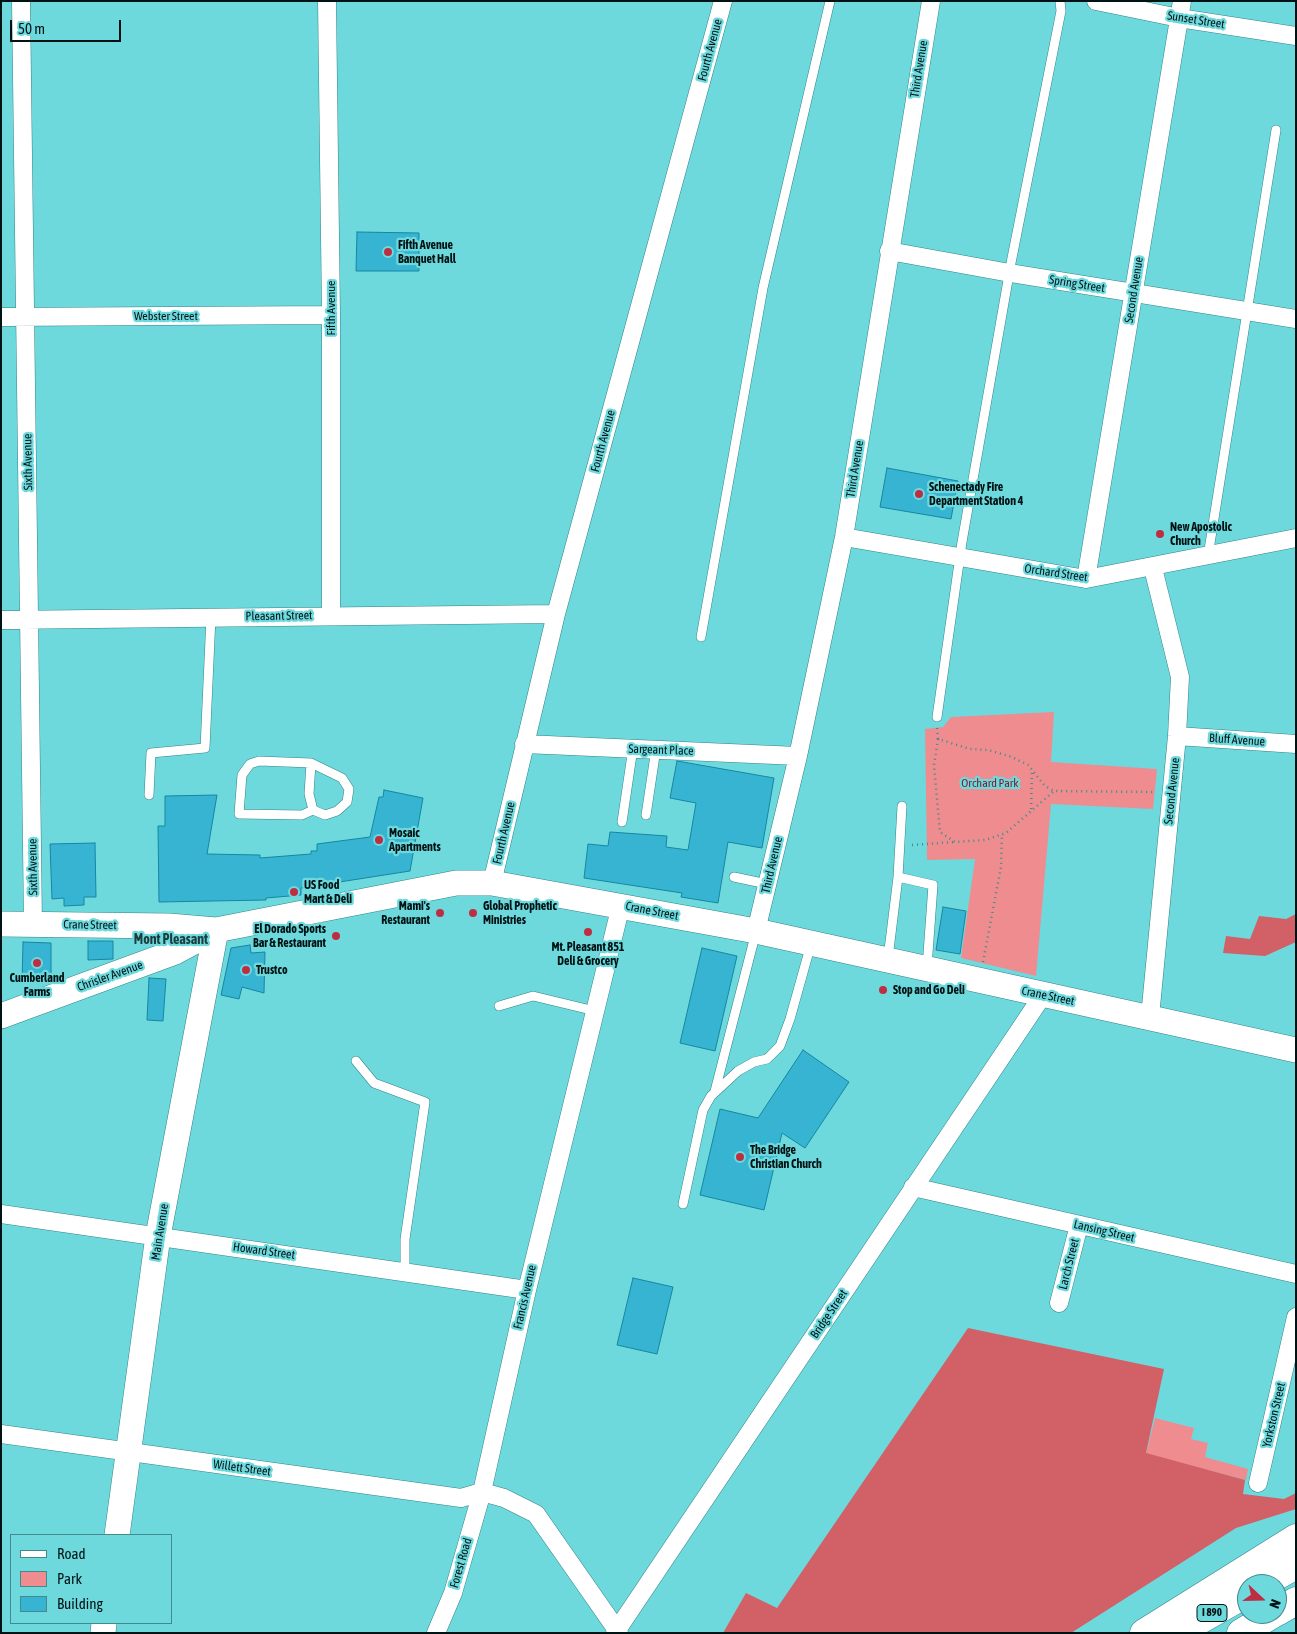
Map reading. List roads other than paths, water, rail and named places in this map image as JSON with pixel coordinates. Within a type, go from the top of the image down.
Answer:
[{"type":"highway","points":[[1144,1633],[1296,1538]]},
{"type":"highway","points":[[1280,1574],[1296,1565]]},
{"type":"highway","name":"I 890","points":[[1177,1633],[1237,1599]]},
{"type":"highway","name":"I 890","points":[[1241,1633],[1256,1624]]},
{"type":"street","name":"Sixth Avenue","points":[[21,1],[33,924]]},
{"type":"street","name":"Fifth Avenue","points":[[327,1],[331,315],[331,615]]},
{"type":"street","name":"Fourth Avenue","points":[[492,883],[556,614],[723,1]]},
{"type":"street","name":"Third Avenue","points":[[756,932],[798,756],[844,537],[931,1]]},
{"type":"street","name":"Sunset Street","points":[[1096,1],[1181,10],[1296,36]]},
{"type":"street","name":"Second Avenue","points":[[1086,579],[1181,10]]},
{"type":"street","name":"Spring Street","points":[[889,251],[1010,273],[1296,319]]},
{"type":"street","name":"Webster Street","points":[[1,318],[331,315]]},
{"type":"street","name":"Orchard Street","points":[[844,537],[1086,579],[1154,568],[1296,538]]},
{"type":"street","name":"Second Avenue","points":[[1150,1017],[1172,793],[1180,677],[1154,568]]},
{"type":"street","name":"Pleasant Street","points":[[1,620],[556,614]]},
{"type":"street","name":"Bluff Avenue","points":[[1177,736],[1296,744]]},
{"type":"street","name":"Sargeant Place","points":[[524,744],[798,756]]},
{"type":"street","name":"Crane Street","points":[[1,924],[169,926],[216,930],[456,883],[492,883],[621,905],[756,932],[1296,1050]]},
{"type":"street","name":"Francis Avenue","points":[[482,1492],[526,1290],[621,905]]},
{"type":"street","name":"Chrisler Avenue","points":[[1,1016],[175,952],[216,930]]},
{"type":"street","name":"Main Avenue","points":[[117,1534],[158,1236],[216,930]]},
{"type":"street","name":"Bridge Street","points":[[617,1632],[1043,995]]},
{"type":"street","name":"Lansing Street","points":[[913,1187],[1296,1274]]},
{"type":"street","name":"Howard Street","points":[[1,1214],[526,1290]]},
{"type":"street","name":"Larch Street","points":[[1059,1303],[1079,1225]]},
{"type":"street","name":"Yorkston Street","points":[[1258,1483],[1296,1317]]},
{"type":"street","name":"Willett Street","points":[[1,1434],[461,1498],[482,1492]]},
{"type":"street","points":[[482,1492],[504,1498],[536,1514],[617,1632]]},
{"type":"street","name":"Forest Road","points":[[436,1633],[453,1593],[482,1492]]},
{"type":"lane","points":[[701,637],[763,288],[830,1]]},
{"type":"lane","points":[[938,717],[961,557],[1010,273],[1062,11],[1060,1]]},
{"type":"lane","points":[[1208,556],[1276,130]]},
{"type":"lane","points":[[149,795],[151,753],[206,748],[211,617]]},
{"type":"lane","points":[[622,822],[633,748]]},
{"type":"lane","points":[[646,815],[656,750]]},
{"type":"lane","points":[[259,761],[312,763],[342,778],[349,790],[347,802],[337,811],[325,815],[313,810],[302,816],[239,814],[242,775],[250,764],[259,761]]},
{"type":"lane","points":[[312,763],[309,794],[313,810]]},
{"type":"lane","points":[[888,960],[898,877],[902,806]]},
{"type":"lane","points":[[734,877],[767,884]]},
{"type":"lane","points":[[898,877],[933,884],[927,969]]},
{"type":"lane","points":[[715,1092],[756,932]]},
{"type":"lane","points":[[683,1204],[703,1110],[715,1092],[738,1071],[754,1062],[767,1059],[780,1046],[790,1019],[811,944]]},
{"type":"lane","points":[[499,1006],[533,996],[595,1011]]},
{"type":"lane","points":[[356,1060],[374,1084],[425,1102],[405,1239],[405,1272]]},
{"type":"place","name":"Fifth Avenue Banquet Hall","points":[[388,252]]},
{"type":"place","name":"Schenectady Fire Department Station 4","points":[[919,494]]},
{"type":"place","name":"New Apostolic Church","points":[[1160,534]]},
{"type":"place","name":"Mosaic Apartments","points":[[379,840]]},
{"type":"place","name":"US Food Mart & Deli","points":[[294,892]]},
{"type":"place","name":"Mami's Restaurant","points":[[440,913]]},
{"type":"place","name":"Global Prophetic Ministries","points":[[473,913]]},
{"type":"place","name":"Mt. Pleasant 851 Deli & Grocery","points":[[588,932]]},
{"type":"place","name":"El Dorado Sports Bar & Restaurant","points":[[336,936]]},
{"type":"place","name":"Cumberland Farms","points":[[37,963]]},
{"type":"place","name":"Trustco","points":[[246,970]]},
{"type":"place","name":"Stop and Go Deli","points":[[883,990]]},
{"type":"place","name":"The Bridge Christian Church","points":[[740,1157]]},
{"type":"district","name":"Mont Pleasant","points":[[171,940]]},
{"type":"park label","name":"Orchard Park","points":[[990,783]]}]
